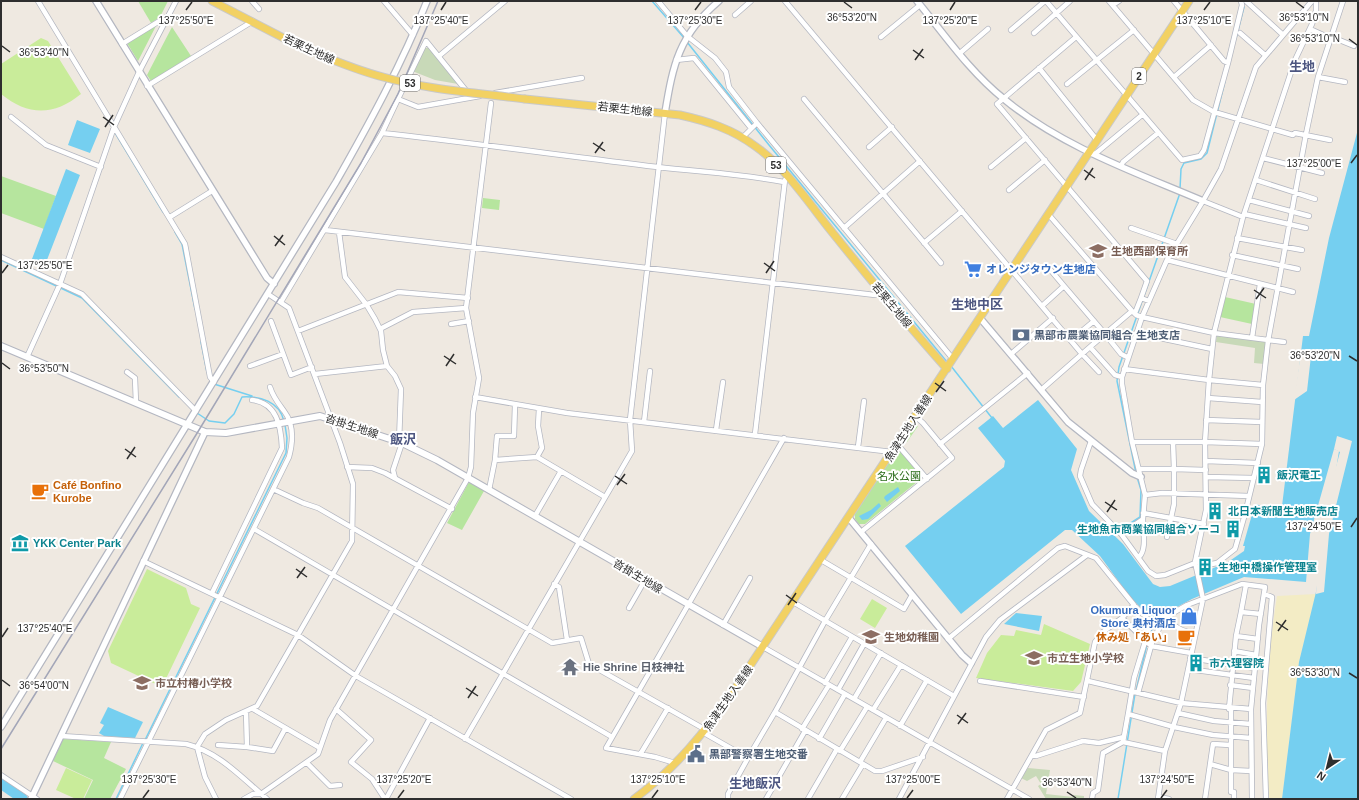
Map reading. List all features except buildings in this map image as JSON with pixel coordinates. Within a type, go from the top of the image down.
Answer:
[{"type":"main road","name":"若栗生地線","points":[[212,1],[301,47],[344,65],[384,78],[422,86],[525,99],[665,113],[705,120],[742,138],[768,156],[786,180],[880,292],[947,369]]},
{"type":"main road","name":"魚津生地入善線","points":[[634,799],[675,763],[705,731],[849,518],[953,358],[1068,186],[1092,153],[1097,140],[1189,1]]},
{"type":"main road","name":"沓掛生地線","points":[[1,346],[205,432],[226,433],[320,416],[400,443],[437,460],[579,541],[688,606],[763,647]]},
{"type":"street","points":[[38,1],[185,244],[210,376],[214,382]]},
{"type":"street","points":[[96,1],[212,191],[267,278],[274,284]]},
{"type":"street","points":[[27,357],[60,284],[114,127],[139,72],[176,1]]},
{"type":"street","points":[[252,1],[259,9]]},
{"type":"street","points":[[384,1],[413,35]]},
{"type":"street","points":[[1,727],[268,294],[366,130],[413,35],[427,1]]},
{"type":"street","points":[[439,56],[505,1]]},
{"type":"street","points":[[658,1],[687,36],[715,58],[726,72],[729,87],[757,123],[953,358]]},
{"type":"street","points":[[465,739],[632,451],[630,420],[646,268],[665,113],[676,60],[687,36],[704,14],[719,1]]},
{"type":"street","points":[[734,15],[751,1]]},
{"type":"street","points":[[785,1],[1082,354],[1099,372]]},
{"type":"street","points":[[1012,30],[1046,1],[1182,160],[1200,156],[1204,150],[1228,63],[1242,5],[1241,1]]},
{"type":"street","points":[[1034,33],[1070,1]]},
{"type":"street","points":[[1109,1],[1193,100],[1214,112],[1272,130],[1293,135],[1295,133],[1306,134],[1330,140]]},
{"type":"street","points":[[1113,5],[1119,1]]},
{"type":"street","points":[[1174,1],[1211,46],[1228,63]]},
{"type":"street","points":[[1246,1],[1282,34]]},
{"type":"street","points":[[1139,557],[1142,554],[1143,547],[1145,495],[1132,442],[1122,377],[1124,369],[1142,317],[1167,260],[1203,201],[1220,169],[1256,67],[1282,34],[1312,1]]},
{"type":"street","points":[[1169,799],[1158,798],[1165,751],[1181,703],[1202,597],[1195,564],[1204,524],[1206,495],[1206,420],[1214,333],[1243,215],[1295,60],[1310,29],[1316,11],[1316,1]]},
{"type":"street","points":[[1091,441],[1080,476],[1092,504],[1121,534],[1148,571],[1156,576],[1165,575],[1195,564],[1200,560],[1212,564],[1217,563],[1235,549],[1262,444],[1262,402],[1268,341],[1306,134],[1318,77],[1344,1]]},
{"type":"street","points":[[881,37],[919,3],[976,73],[1003,98],[1051,133],[1121,166],[1203,201],[1243,215],[1306,228]]},
{"type":"street","points":[[122,44],[167,17]]},
{"type":"street","points":[[147,86],[253,21]]},
{"type":"street","points":[[960,53],[988,29]]},
{"type":"street","points":[[1310,29],[1354,46]]},
{"type":"street","points":[[1067,84],[1134,30]]},
{"type":"street","points":[[1240,33],[1265,55]]},
{"type":"street","points":[[1041,390],[1105,334],[1133,312],[1141,298],[1147,281],[997,104],[1076,37]]},
{"type":"street","points":[[281,302],[382,133],[426,41],[472,97]]},
{"type":"street","points":[[1174,77],[1211,46]]},
{"type":"street","points":[[676,60],[694,58],[751,128]]},
{"type":"street","points":[[1039,68],[1097,140]]},
{"type":"street","points":[[1318,77],[1345,82]]},
{"type":"street","points":[[398,100],[418,106],[582,78]]},
{"type":"street","points":[[804,99],[941,263]]},
{"type":"street","points":[[244,799],[253,794],[261,794],[318,754],[330,720],[452,509],[468,478],[471,467],[475,397],[479,378],[466,308],[491,103]]},
{"type":"street","points":[[1092,153],[1142,115]]},
{"type":"street","points":[[11,117],[46,145],[101,167]]},
{"type":"street","points":[[742,138],[757,123]]},
{"type":"street","points":[[869,147],[892,127]]},
{"type":"street","points":[[382,133],[487,144],[659,167],[786,180],[772,283],[755,434]]},
{"type":"street","points":[[1121,166],[1123,162],[1158,133]]},
{"type":"street","points":[[991,167],[1026,138]]},
{"type":"street","points":[[1263,158],[1322,173]]},
{"type":"street","points":[[1009,190],[1045,160]]},
{"type":"street","points":[[844,228],[920,161]]},
{"type":"street","points":[[1256,180],[1316,199]]},
{"type":"street","points":[[170,217],[212,191]]},
{"type":"street","points":[[1249,200],[1309,216]]},
{"type":"street","points":[[924,243],[962,211]]},
{"type":"street","points":[[1049,215],[1133,312],[1142,317],[1214,333],[1284,342]]},
{"type":"street","points":[[1131,228],[1177,244]]},
{"type":"street","points":[[325,230],[875,295],[880,292]]},
{"type":"street","points":[[339,232],[342,271],[366,304],[380,329],[387,366],[395,376],[401,389],[400,443],[392,470],[395,478]]},
{"type":"street","points":[[1237,238],[1302,250]]},
{"type":"street","points":[[1232,256],[1298,269]]},
{"type":"street","points":[[1,257],[82,294],[196,411]]},
{"type":"street","points":[[1167,260],[1293,292]]},
{"type":"street","points":[[1048,267],[1121,354],[1128,357]]},
{"type":"street","points":[[1252,338],[1260,284]]},
{"type":"street","points":[[1042,306],[1064,286]]},
{"type":"street","points":[[298,331],[398,292],[468,298]]},
{"type":"street","points":[[216,799],[205,777],[197,747],[205,734],[226,720],[257,706],[352,541],[351,527],[353,484],[332,419],[289,308],[268,294]]},
{"type":"street","points":[[1141,298],[1149,301]]},
{"type":"street","points":[[380,329],[413,312],[466,308]]},
{"type":"street","points":[[980,318],[1068,422],[1132,473],[1141,477]]},
{"type":"street","points":[[1011,354],[1053,318]]},
{"type":"street","points":[[271,321],[291,375],[312,367]]},
{"type":"street","points":[[451,324],[469,321]]},
{"type":"street","points":[[1071,340],[1094,321]]},
{"type":"street","points":[[1136,333],[1212,349]]},
{"type":"street","points":[[1090,347],[1115,375],[1122,377]]},
{"type":"street","points":[[250,366],[283,354]]},
{"type":"street","points":[[315,374],[387,366]]},
{"type":"street","points":[[1124,369],[1209,380],[1263,385]]},
{"type":"street","points":[[644,422],[650,371]]},
{"type":"street","points":[[127,372],[135,378],[136,403]]},
{"type":"street","points":[[940,444],[1028,373]]},
{"type":"street","points":[[716,430],[723,382]]},
{"type":"street","points":[[120,799],[289,457],[292,445],[270,387]]},
{"type":"street","points":[[475,397],[539,409],[755,434],[892,452]]},
{"type":"street","points":[[1208,398],[1262,402]]},
{"type":"street","points":[[212,593],[280,455],[282,448],[283,422],[268,405],[260,400],[252,400]]},
{"type":"street","points":[[858,447],[864,401]]},
{"type":"street","points":[[489,490],[495,460],[497,436],[514,436],[514,405]]},
{"type":"street","points":[[537,457],[542,448],[538,426],[539,409]]},
{"type":"street","points":[[861,532],[952,458],[923,423],[915,416]]},
{"type":"street","points":[[1206,420],[1262,422]]},
{"type":"street","points":[[1,775],[33,798],[143,561],[205,432]]},
{"type":"street","points":[[675,763],[641,754],[606,748],[784,438]]},
{"type":"street","points":[[1132,442],[1262,444]]},
{"type":"street","points":[[1167,537],[1172,518],[1174,494],[1173,442]]},
{"type":"street","points":[[898,444],[926,479]]},
{"type":"street","points":[[495,460],[537,457],[605,497]]},
{"type":"street","points":[[1206,461],[1258,463]]},
{"type":"street","points":[[347,467],[372,468],[395,478],[452,509]]},
{"type":"street","points":[[1139,469],[1206,470]]},
{"type":"street","points":[[535,516],[561,471]]},
{"type":"street","points":[[1206,477],[1254,478]]},
{"type":"street","points":[[274,489],[303,503],[318,508],[552,643],[581,638],[589,664],[668,708],[748,758]]},
{"type":"street","points":[[1145,495],[1174,494],[1249,496]]},
{"type":"street","points":[[1144,513],[1204,524]]},
{"type":"street","points":[[849,518],[948,639],[971,663]]},
{"type":"street","points":[[1121,534],[1143,519]]},
{"type":"street","points":[[254,529],[612,737]]},
{"type":"street","points":[[728,799],[728,794],[748,758],[800,668],[825,621],[871,544]]},
{"type":"street","points":[[948,639],[1058,548],[1065,546],[1096,558],[1134,605],[1152,622],[1144,640],[1131,691],[1124,740],[1103,753],[1098,790],[1093,793],[1092,799]]},
{"type":"street","points":[[899,799],[923,757],[986,637],[1000,620],[1087,555]]},
{"type":"street","points":[[821,560],[904,609],[912,595]]},
{"type":"street","points":[[143,561],[298,635],[356,676],[571,799]]},
{"type":"street","points":[[723,625],[750,578]]},
{"type":"street","points":[[629,608],[645,580]]},
{"type":"street","points":[[554,584],[559,587],[567,640]]},
{"type":"street","points":[[1234,799],[1234,792],[1231,792],[1230,685],[1236,636],[1246,585]]},
{"type":"street","points":[[1138,693],[1151,646],[1156,633],[1164,620],[1202,597],[1230,588],[1246,585],[1265,587],[1253,688],[1251,724],[1252,799]]},
{"type":"street","points":[[1264,594],[1272,596],[1263,704],[1266,799]]},
{"type":"street","points":[[793,602],[954,696]]},
{"type":"street","points":[[1007,799],[1046,730],[1080,713],[1088,681],[1095,642],[1103,632],[1122,618],[1134,605]]},
{"type":"street","points":[[1241,612],[1261,614]]},
{"type":"street","points":[[1122,618],[1151,646],[1191,653]]},
{"type":"street","points":[[1164,620],[1178,629],[1194,634]]},
{"type":"street","points":[[1236,636],[1258,639]]},
{"type":"street","points":[[766,799],[804,730],[852,637]]},
{"type":"street","points":[[838,690],[864,644]]},
{"type":"street","points":[[763,647],[1029,799]]},
{"type":"street","points":[[1234,651],[1256,655]]},
{"type":"street","points":[[854,699],[881,653]]},
{"type":"street","points":[[1190,658],[1255,668]]},
{"type":"street","points":[[873,710],[901,665]]},
{"type":"street","points":[[1188,669],[1254,678]]},
{"type":"street","points":[[900,726],[927,680]]},
{"type":"street","points":[[980,681],[1084,697]]},
{"type":"street","points":[[1088,681],[1181,703],[1230,709],[1252,709]]},
{"type":"street","points":[[1230,685],[1253,688]]},
{"type":"street","points":[[819,739],[845,694]]},
{"type":"street","points":[[808,799],[867,707]]},
{"type":"street","points":[[641,754],[668,708]]},
{"type":"street","points":[[253,709],[320,748]]},
{"type":"street","points":[[336,709],[371,740],[351,762],[372,779],[385,799],[430,718]]},
{"type":"street","points":[[246,711],[247,747]]},
{"type":"street","points":[[775,712],[875,771],[882,771],[923,757]]},
{"type":"street","points":[[1178,713],[1231,723],[1251,724]]},
{"type":"street","points":[[1128,714],[1174,727],[1213,735],[1251,738]]},
{"type":"street","points":[[842,799],[886,718]]},
{"type":"street","points":[[218,745],[273,751],[285,729]]},
{"type":"street","points":[[61,736],[186,744],[197,747],[209,751],[222,760],[267,799]]},
{"type":"street","points":[[1032,756],[1083,741],[1099,743],[1124,740],[1165,751]]},
{"type":"street","points":[[1205,799],[1213,744],[1230,745]]},
{"type":"street","points":[[307,763],[330,786],[340,785]]},
{"type":"street","points":[[1210,764],[1231,770],[1251,771]]},
{"type":"green space","points":[[138,1],[168,1],[160,17],[151,23]]},
{"type":"green space","points":[[156,26],[138,61],[127,43]]},
{"type":"green space","points":[[172,27],[191,56],[151,81],[147,75]]},
{"type":"green space","points":[[41,38],[48,41],[81,94],[61,106],[41,110],[21,106],[1,94],[1,64]]},
{"type":"green space","points":[[423,48],[429,48],[458,84],[435,80],[412,71]]},
{"type":"green space","points":[[1,176],[56,196],[44,229],[1,213]]},
{"type":"green space","points":[[483,198],[500,200],[499,210],[482,208]]},
{"type":"green space","points":[[1225,297],[1256,304],[1252,324],[1220,317]]},
{"type":"green space","points":[[1217,335],[1267,342],[1264,364],[1254,363],[1255,348],[1216,342]]},
{"type":"green space","points":[[914,425],[918,426],[907,442],[904,440]]},
{"type":"green space","name":"名水公園","points":[[898,448],[923,477],[865,524],[859,524],[855,519],[855,514]]},
{"type":"green space","points":[[469,482],[484,491],[462,530],[447,523]]},
{"type":"green space","points":[[147,569],[186,588],[191,604],[200,608],[162,687],[111,663],[108,651]]},
{"type":"green space","points":[[872,599],[887,608],[875,628],[860,619]]},
{"type":"green space","points":[[1044,624],[1090,644],[1081,682],[1073,691],[976,678],[987,653],[1001,635],[1014,636],[1016,630],[1041,635]]},
{"type":"green space","points":[[63,739],[111,742],[104,758],[126,769],[110,799],[84,799],[93,780],[53,761]]},
{"type":"green space","points":[[66,768],[92,780],[83,799],[76,799],[56,790]]},
{"type":"green space","points":[[1028,768],[1050,770],[1046,794],[1073,797],[1073,795],[1084,796],[1084,799],[1046,799],[1038,786],[1041,784],[1036,776],[1027,781],[1021,778]]},
{"type":"sand","points":[[1316,594],[1299,662],[1282,799],[1269,799],[1267,698],[1273,621],[1277,596]]},
{"type":"water","points":[[77,120],[100,129],[90,153],[68,145]]},
{"type":"water","points":[[1358,129],[1358,799],[1282,799],[1299,662],[1316,592],[1339,451],[1334,449],[1310,534],[1306,582],[1244,577],[1192,599],[1153,620],[1130,597],[1100,556],[1072,530],[1065,530],[961,614],[905,546],[1004,467],[1005,461],[978,428],[993,416],[1003,428],[1038,400],[1077,449],[1071,470],[1089,511],[1123,544],[1153,584],[1160,587],[1170,586],[1228,562],[1244,551],[1245,546],[1243,546],[1255,504],[1274,509],[1282,506],[1303,336],[1309,336],[1329,238]]},
{"type":"water","points":[[66,169],[80,175],[45,265],[32,259]]},
{"type":"water","points":[[898,487],[900,491],[887,502],[884,498],[885,496]]},
{"type":"water","points":[[879,503],[881,506],[868,519],[862,520],[859,516],[871,510]]},
{"type":"water","points":[[1016,613],[1042,616],[1039,631],[1004,624]]},
{"type":"water","points":[[108,707],[143,722],[135,738],[104,736],[99,733],[104,725],[100,723]]},
{"type":"pier","points":[[1301,352],[1311,356],[1307,391],[1294,400]]},
{"type":"pier","points":[[1337,436],[1352,441],[1329,534],[1324,592],[1316,594],[1319,529],[1340,452],[1334,449]]},
{"type":"waterway","points":[[652,1],[685,39]]},
{"type":"waterway","points":[[1236,38],[1244,7]]},
{"type":"waterway","points":[[687,42],[769,145],[947,362]]},
{"type":"waterway","points":[[1180,189],[1181,169],[1184,163],[1201,159],[1207,153],[1225,81]]},
{"type":"waterway","points":[[114,131],[163,212]]},
{"type":"waterway","points":[[1136,473],[1117,381],[1119,367],[1180,193]]},
{"type":"waterway","points":[[175,232],[182,244],[195,309]]},
{"type":"waterway","points":[[1,260],[82,298],[179,397]]},
{"type":"waterway","points":[[201,342],[207,372]]},
{"type":"waterway","points":[[951,366],[992,418]]},
{"type":"waterway","points":[[214,384],[252,396]]},
{"type":"waterway","points":[[197,413],[209,421],[225,423],[234,414],[242,397],[249,397],[262,399],[273,404],[278,409],[284,421]]},
{"type":"waterway","points":[[145,740],[286,453],[287,438],[285,425]]},
{"type":"waterway","points":[[1120,530],[1140,517],[1141,490],[1137,477]]},
{"type":"waterway","points":[[1149,636],[1157,618]]},
{"type":"waterway","points":[[1136,691],[1147,644]]},
{"type":"waterway","points":[[1118,799],[1135,694]]},
{"type":"waterway","points":[[116,799],[143,743]]},
{"type":"waterway","points":[[1,784],[23,799]]},
{"type":"railway","points":[[1,749],[199,430],[361,163],[398,94],[438,1]]},
{"type":"place","name":"生地西部保育所","points":[[1098,251]]},
{"type":"place","name":"オレンジタウン生地店","points":[[973,269]]},
{"type":"place","name":"黒部市農業協同組合 生地支店","points":[[1021,335]]},
{"type":"place","name":"飯沢電工","points":[[1264,475]]},
{"type":"place","name":"Café Bonfino Kurobe","points":[[40,491]]},
{"type":"place","name":"北日本新聞生地販売店","points":[[1215,511]]},
{"type":"place","name":"生地魚市商業協同組合ソーコ","points":[[1233,529]]},
{"type":"place","name":"YKK Center Park","points":[[20,543]]},
{"type":"place","name":"生地中橋操作管理室","points":[[1205,567]]},
{"type":"place","name":"Okumura Liquor Store 奥村酒店","points":[[1189,616]]},
{"type":"place","name":"生地幼稚園","points":[[871,637]]},
{"type":"place","name":"休み処「あい」","points":[[1186,637]]},
{"type":"place","name":"市立生地小学校","points":[[1034,658]]},
{"type":"place","name":"市六理容院","points":[[1196,663]]},
{"type":"place","name":"Hie Shrine 日枝神社","points":[[570,667]]},
{"type":"place","name":"市立村椿小学校","points":[[142,683]]},
{"type":"place","name":"黒部警察署生地交番","points":[[696,754]]},
{"type":"district","name":"生地","points":[[1302,66]]},
{"type":"district","name":"生地中区","points":[[977,304]]},
{"type":"district","name":"飯沢","points":[[403,439]]},
{"type":"district","name":"生地飯沢","points":[[755,783]]}]
